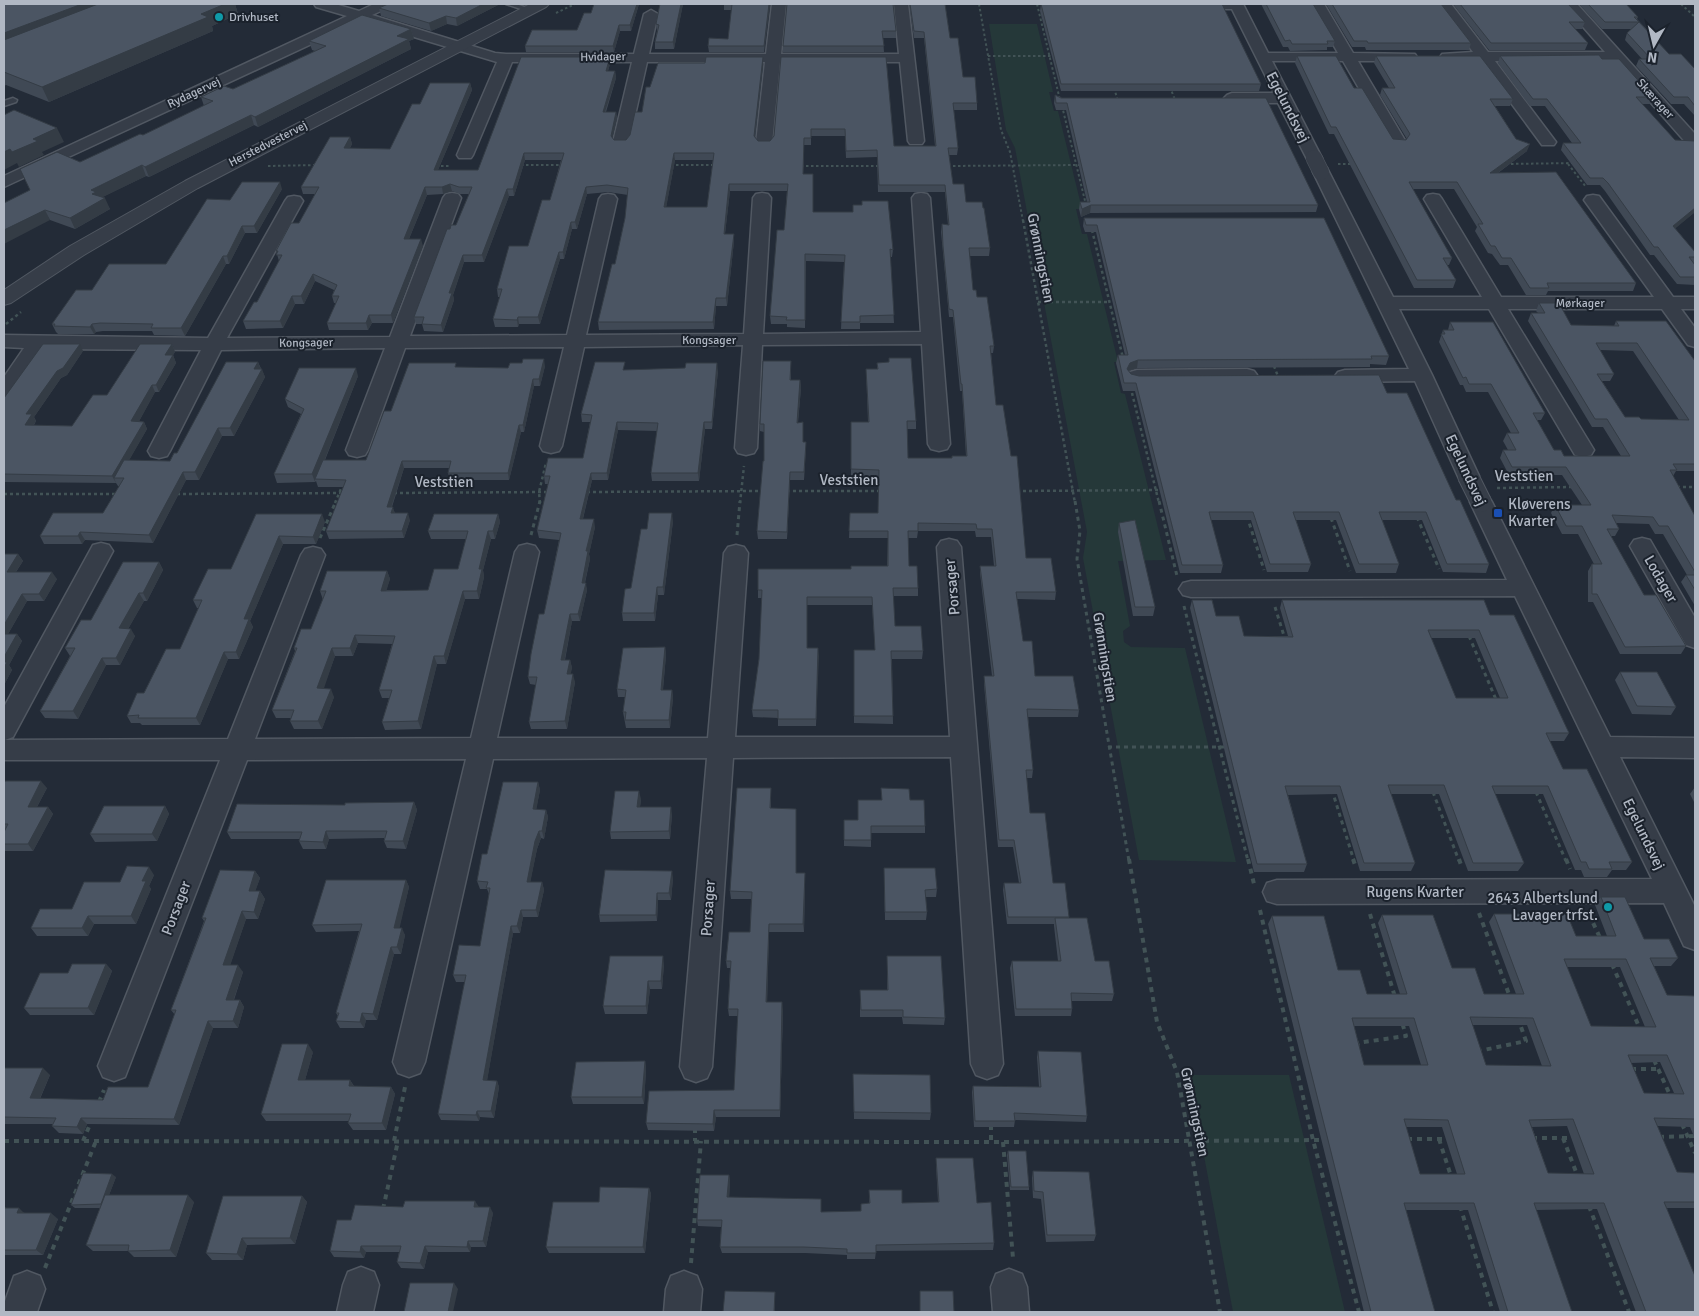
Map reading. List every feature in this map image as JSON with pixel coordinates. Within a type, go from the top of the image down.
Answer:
[{"type":"street","name":"Hvidager","points":[[321,4],[494,57],[907,58]]},
{"type":"street","name":"Rydagervej","points":[[4,182],[385,4]]},
{"type":"street","points":[[764,143],[779,4]]},
{"type":"street","points":[[901,4],[916,141]]},
{"type":"street","points":[[1174,5],[1236,4]]},
{"type":"street","name":"Egelundsvej","points":[[1236,4],[1422,376],[1468,476],[1486,495],[1522,588],[1695,937]]},
{"type":"street","points":[[1318,4],[1398,142]]},
{"type":"street","points":[[1444,4],[1548,142]]},
{"type":"street","name":"Skærager","points":[[1570,4],[1694,142]]},
{"type":"street","name":"Herstedvestervej","points":[[4,299],[65,258],[180,190],[536,7]]},
{"type":"street","name":"Hvidager","points":[[621,142],[651,14]]},
{"type":"street","points":[[1262,57],[1617,56]]},
{"type":"street","points":[[465,155],[506,58]]},
{"type":"street","points":[[1213,98],[1282,98]]},
{"type":"street","points":[[356,450],[452,198]]},
{"type":"street","name":"Kongsager","points":[[746,448],[762,198]]},
{"type":"street","points":[[921,198],[939,444]]},
{"type":"street","points":[[551,446],[608,199]]},
{"type":"street","points":[[1433,199],[1583,450]]},
{"type":"street","points":[[1593,200],[1695,341]]},
{"type":"street","points":[[159,451],[214,344],[294,201]]},
{"type":"street","points":[[1323,219],[1343,219]]},
{"type":"street","name":"Mørkager","points":[[1385,303],[1695,303]]},
{"type":"street","name":"Kongsager","points":[[4,341],[37,343],[214,344],[931,338]]},
{"type":"street","points":[[4,392],[37,343]]},
{"type":"street","points":[[1131,376],[1273,372]]},
{"type":"street","points":[[1325,376],[1422,376]]},
{"type":"street","name":"Lodager","points":[[1642,546],[1695,638]]},
{"type":"street","name":"Porsager","points":[[949,547],[987,1064]]},
{"type":"street","points":[[4,730],[101,551]]},
{"type":"street","points":[[409,1062],[527,552]]},
{"type":"street","name":"Porsager","points":[[696,1067],[736,553]]},
{"type":"street","name":"Porsager","points":[[114,1066],[313,555]]},
{"type":"street","points":[[1184,589],[1522,588]]},
{"type":"street","points":[[4,750],[965,747]]},
{"type":"street","points":[[1601,747],[1695,748]]},
{"type":"street","name":"Rugens Kvarter","points":[[1264,896],[1364,892],[1672,891]]},
{"type":"lane","points":[[509,4],[536,7]]},
{"type":"lane","points":[[4,104],[13,100]]},
{"type":"path","name":"Grønningstien","points":[[979,4],[1001,130],[1010,152],[1073,491],[1080,532],[1076,559],[1157,1022],[1177,1072],[1220,1312]]},
{"type":"path","points":[[1037,4],[1088,211]]},
{"type":"path","points":[[1681,4],[1695,17]]},
{"type":"path","points":[[988,56],[1056,56]]},
{"type":"path","points":[[1112,82],[1120,107]]},
{"type":"path","points":[[1168,82],[1177,106]]},
{"type":"path","points":[[1568,163],[1592,195],[1593,200]]},
{"type":"path","points":[[516,166],[566,165]]},
{"type":"path","points":[[665,165],[724,166]]},
{"type":"path","points":[[262,166],[325,166]]},
{"type":"path","points":[[294,201],[315,166]]},
{"type":"path","points":[[432,166],[451,166]]},
{"type":"path","points":[[792,166],[888,166]]},
{"type":"path","points":[[1092,229],[1109,302],[1131,376],[1156,490],[1184,589],[1219,747],[1264,896],[1313,1140],[1359,1312]]},
{"type":"path","points":[[1038,302],[1119,302]]},
{"type":"path","points":[[527,552],[542,499],[540,492],[551,446]]},
{"type":"path","points":[[736,553],[746,448]]},
{"type":"path","points":[[313,555],[356,450]]},
{"type":"path","name":"Veststien","points":[[1486,495],[1577,487]]},
{"type":"path","points":[[1677,487],[1695,487]]},
{"type":"path","points":[[1014,490],[1165,490]]},
{"type":"path","points":[[578,492],[770,491]]},
{"type":"path","name":"Veststien","points":[[780,491],[886,491]]},
{"type":"path","name":"Veststien","points":[[386,493],[549,492]]},
{"type":"path","points":[[169,494],[348,493]]},
{"type":"path","points":[[4,494],[126,494]]},
{"type":"path","points":[[1244,508],[1285,642]]},
{"type":"path","points":[[1330,516],[1357,589]]},
{"type":"path","points":[[1488,704],[1498,704]]},
{"type":"path","points":[[1108,747],[1237,747]]},
{"type":"path","points":[[1329,783],[1398,1007]]},
{"type":"path","points":[[1430,783],[1512,1004]]},
{"type":"path","points":[[1360,1052],[1357,1043],[1406,1036],[1400,1017]]},
{"type":"path","points":[[1482,1060],[1480,1051],[1526,1041],[1519,1022]]},
{"type":"path","points":[[380,1219],[396,1141],[409,1062]]},
{"type":"path","points":[[97,1108],[114,1066]]},
{"type":"path","points":[[1629,1069],[1658,1069]]},
{"type":"path","points":[[83,1141],[93,1116]]},
{"type":"path","points":[[683,1301],[691,1262],[698,1141],[695,1122]]},
{"type":"path","points":[[990,1122],[992,1142]]},
{"type":"path","points":[[1650,1137],[1695,1136]]},
{"type":"path","points":[[1527,1138],[1582,1138]]},
{"type":"path","points":[[1563,1138],[1580,1184]]},
{"type":"path","points":[[1403,1139],[1457,1139]]},
{"type":"path","points":[[1439,1139],[1454,1184]]},
{"type":"path","points":[[4,1141],[1003,1142],[1331,1140]]},
{"type":"path","points":[[23,1301],[46,1267],[96,1141]]},
{"type":"path","points":[[1003,1142],[1014,1264],[1010,1300]]},
{"type":"path","points":[[1587,1202],[1629,1312]]},
{"type":"path","points":[[1459,1203],[1493,1312]]},
{"type":"shaded area","points":[[989,24],[1037,24],[1053,92],[1049,92],[1054,111],[1058,111],[1082,209],[1076,209],[1082,234],[1087,234],[1118,362],[1114,362],[1121,393],[1125,394],[1166,560],[1118,561],[1130,626],[1123,631],[1124,642],[1131,647],[1185,648],[1236,862],[1139,860],[1083,558],[1087,532],[1015,148],[1006,130]]},
{"type":"shaded area","points":[[1189,1075],[1289,1075],[1345,1312],[1233,1312]]},
{"type":"building","points":[[4,4],[82,4],[4,33]]},
{"type":"building","points":[[98,4],[225,4],[201,14],[208,17],[42,87],[4,72],[4,40]]},
{"type":"building","points":[[388,4],[483,4],[456,18],[446,16],[429,23],[379,8]]},
{"type":"building","points":[[594,4],[637,4],[630,25],[619,25],[613,46],[525,46],[532,30],[577,30],[584,13],[591,13]]},
{"type":"building","points":[[660,4],[681,4],[673,42],[655,42],[659,25],[656,24]]},
{"type":"building","points":[[732,4],[769,4],[764,46],[708,46],[709,38],[728,39]]},
{"type":"building","points":[[787,4],[893,4],[896,31],[882,31],[884,46],[783,46]]},
{"type":"building","points":[[910,4],[945,4],[950,38],[958,38],[963,77],[975,77],[977,103],[953,103],[958,148],[948,148],[953,184],[964,184],[966,202],[982,202],[984,208],[990,248],[969,248],[973,290],[976,290],[977,297],[987,297],[994,346],[990,346],[996,405],[1003,405],[1011,456],[1017,456],[1026,558],[1051,558],[1056,592],[1016,592],[1023,641],[1032,641],[1035,676],[1073,676],[1079,710],[1027,709],[1033,770],[1026,770],[1030,813],[1045,813],[1053,883],[1065,883],[1069,917],[1008,917],[1004,883],[1021,883],[1014,840],[999,840],[984,676],[994,676],[980,566],[996,566],[992,529],[977,529],[976,524],[918,523],[918,531],[908,531],[909,566],[917,566],[918,588],[893,588],[895,626],[921,626],[923,651],[891,651],[893,716],[854,716],[854,650],[875,650],[872,597],[807,597],[807,648],[818,648],[816,719],[778,719],[778,710],[752,710],[759,659],[762,590],[758,590],[758,569],[851,569],[851,566],[888,566],[888,531],[849,531],[850,513],[878,513],[879,470],[851,469],[851,422],[869,422],[866,369],[878,369],[877,363],[889,362],[889,358],[911,358],[916,421],[907,421],[908,458],[967,456],[962,384],[953,310],[949,309],[943,246],[942,224],[949,225],[945,185],[879,185],[877,150],[846,151],[845,129],[811,129],[811,138],[804,138],[803,174],[813,174],[813,212],[853,212],[853,205],[862,205],[862,201],[888,201],[893,250],[890,249],[894,315],[860,316],[860,322],[841,322],[845,255],[805,254],[805,320],[786,320],[787,317],[770,316],[777,230],[784,230],[788,184],[729,184],[724,234],[734,234],[726,298],[716,298],[713,322],[598,322],[612,264],[615,264],[625,218],[628,188],[607,185],[586,187],[575,222],[571,222],[563,252],[559,252],[538,317],[518,317],[517,320],[493,319],[502,289],[497,289],[509,246],[528,246],[542,200],[550,200],[564,153],[524,153],[513,189],[507,189],[482,255],[463,255],[449,293],[452,293],[441,325],[422,324],[424,317],[414,317],[447,229],[450,229],[451,225],[456,225],[472,187],[459,187],[450,184],[442,187],[425,187],[404,239],[421,239],[391,315],[369,315],[366,323],[327,323],[339,296],[332,296],[337,285],[313,274],[301,296],[292,296],[280,321],[243,321],[254,302],[257,302],[282,255],[276,255],[278,251],[276,251],[291,223],[299,223],[319,187],[301,187],[330,137],[350,137],[344,148],[390,149],[412,104],[420,104],[430,83],[470,83],[434,170],[478,170],[521,57],[610,57],[606,71],[615,71],[603,112],[616,112],[611,136],[614,140],[626,140],[630,135],[635,112],[642,112],[646,87],[650,87],[658,63],[705,63],[706,57],[763,57],[754,136],[758,141],[770,141],[774,136],[781,57],[886,57],[894,146],[936,146],[924,32],[914,31]],"holes":[[[674,153],[714,153],[707,207],[664,207]]]},
{"type":"building","points":[[1041,4],[1222,4],[1261,84],[1061,84]]},
{"type":"building","points":[[1266,4],[1313,4],[1335,41],[1327,41],[1328,44],[1292,44],[1290,40],[1285,41]]},
{"type":"building","points":[[1332,4],[1441,4],[1471,43],[1368,43],[1367,41],[1354,41]]},
{"type":"building","points":[[1460,4],[1568,4],[1585,22],[1569,22],[1588,43],[1491,43]]},
{"type":"building","points":[[1588,4],[1626,4],[1638,17],[1634,17],[1639,22],[1605,22]]},
{"type":"building","points":[[362,15],[411,29],[397,36],[409,39],[255,117],[251,115],[145,167],[142,165],[91,190],[96,192],[92,194],[105,198],[70,218],[45,210],[4,230],[4,203],[30,190],[20,169],[57,152],[80,162],[140,134],[143,135],[213,101],[201,97],[224,86],[233,89],[326,46],[309,41]]},
{"type":"building","points":[[1639,22],[1669,54],[1681,54],[1695,69],[1695,106],[1688,97],[1674,97],[1639,59],[1651,59],[1627,33]]},
{"type":"building","points":[[1599,55],[1602,59],[1619,59],[1653,97],[1636,97],[1675,140],[1695,141],[1695,208],[1673,226],[1695,252],[1695,257],[1689,257],[1695,265],[1695,277],[1680,277],[1658,247],[1654,247],[1608,183],[1603,178],[1590,178],[1563,143],[1581,143],[1547,99],[1533,99],[1500,56]]},
{"type":"building","points":[[1297,56],[1336,56],[1354,88],[1362,88],[1393,139],[1406,140],[1410,134],[1382,88],[1395,88],[1376,56],[1480,56],[1513,99],[1490,99],[1516,139],[1530,144],[1490,173],[1556,172],[1636,283],[1547,283],[1549,288],[1530,288],[1511,258],[1502,258],[1495,246],[1491,246],[1478,224],[1483,224],[1457,182],[1409,182],[1452,258],[1443,258],[1456,280],[1417,280],[1336,127],[1331,127]]},
{"type":"building","points":[[1055,95],[1061,98],[1266,98],[1318,205],[1091,205],[1082,209],[1080,202],[1090,202],[1067,103],[1056,103]]},
{"type":"building","points":[[14,110],[57,128],[33,139],[38,141],[12,152],[10,149],[4,152],[4,115]]},
{"type":"building","points":[[242,182],[280,182],[254,226],[242,226],[227,256],[223,256],[181,328],[151,328],[153,324],[100,323],[92,324],[90,327],[54,326],[55,324],[52,324],[76,290],[92,290],[109,264],[166,264],[207,199],[230,200]]},
{"type":"building","points":[[1084,218],[1324,218],[1389,356],[1371,356],[1372,359],[1138,360],[1130,363],[1127,369],[1131,374],[1139,376],[1379,375],[1387,393],[1407,393],[1456,500],[1460,500],[1489,564],[1447,564],[1426,512],[1379,512],[1399,564],[1359,564],[1339,512],[1293,512],[1311,564],[1270,564],[1253,512],[1209,512],[1223,565],[1182,565],[1136,383],[1124,383],[1118,355],[1128,355],[1097,225],[1086,225]]},
{"type":"building","points":[[1539,303],[1559,303],[1571,325],[1619,326],[1616,321],[1666,321],[1695,361],[1695,464],[1673,464],[1677,470],[1670,470],[1695,516],[1695,572],[1668,526],[1659,526],[1653,517],[1612,515],[1619,529],[1607,529],[1644,595],[1656,595],[1686,646],[1625,647],[1597,594],[1592,594],[1592,564],[1602,564],[1582,526],[1566,526],[1555,505],[1591,505],[1566,467],[1512,467],[1503,450],[1516,450],[1507,433],[1519,433],[1491,384],[1469,384],[1466,377],[1463,378],[1441,334],[1445,334],[1443,330],[1454,330],[1450,322],[1493,322],[1545,413],[1533,413],[1554,450],[1561,450],[1564,456],[1630,456],[1607,419],[1595,419],[1531,313],[1545,313]],"holes":[[[1596,343],[1637,343],[1689,420],[1625,417],[1597,374],[1614,374]]]},
{"type":"building","points":[[43,344],[80,344],[63,368],[57,371],[26,414],[32,414],[25,425],[72,426],[93,395],[107,395],[140,344],[172,344],[165,355],[173,355],[156,385],[152,385],[131,421],[144,422],[112,476],[4,474],[4,398]]},
{"type":"building","points":[[523,359],[544,359],[539,379],[533,379],[523,425],[519,425],[508,473],[448,473],[451,461],[402,461],[387,507],[393,507],[391,513],[408,513],[402,531],[326,531],[346,480],[315,479],[323,460],[366,460],[384,411],[391,411],[409,363],[456,363],[455,367],[508,368],[510,363],[522,363]]},
{"type":"building","points":[[763,361],[791,361],[790,380],[800,380],[797,423],[803,422],[803,442],[806,442],[804,472],[790,472],[787,532],[757,531],[764,461],[764,424],[760,424]]},
{"type":"building","points":[[226,362],[258,362],[254,369],[262,369],[230,428],[218,428],[195,472],[183,472],[149,535],[80,532],[78,536],[40,536],[53,513],[103,513],[124,478],[114,478],[124,460],[170,461],[174,453],[177,453]]},
{"type":"building","points":[[595,362],[625,362],[623,370],[685,368],[686,363],[717,363],[712,422],[704,422],[698,473],[651,473],[658,423],[617,422],[607,473],[591,473],[580,519],[594,519],[586,551],[588,551],[582,583],[586,583],[578,614],[570,614],[561,660],[570,660],[567,674],[573,674],[565,721],[529,722],[537,677],[528,677],[531,654],[539,614],[544,614],[561,533],[537,530],[550,476],[544,476],[548,458],[583,458],[592,415],[581,414]]},
{"type":"building","points":[[299,368],[356,368],[312,474],[274,474],[304,409],[285,399]]},
{"type":"building","points":[[649,513],[672,513],[663,587],[657,587],[654,613],[622,613],[625,589],[631,588],[641,529],[647,529]]},
{"type":"building","points":[[256,514],[322,514],[313,537],[279,536],[244,619],[249,619],[236,652],[224,652],[196,718],[138,718],[139,715],[127,716],[137,693],[144,693],[166,649],[180,649],[202,600],[193,600],[208,569],[231,569]]},
{"type":"building","points":[[434,514],[498,514],[493,531],[488,531],[479,569],[482,569],[477,591],[463,591],[444,656],[434,656],[418,721],[382,722],[392,690],[379,690],[395,636],[355,635],[350,648],[332,648],[317,688],[331,689],[318,721],[290,721],[294,710],[272,710],[297,648],[294,648],[301,629],[311,629],[326,591],[320,591],[327,571],[387,571],[381,591],[428,590],[434,569],[458,569],[468,531],[428,531]]},
{"type":"building","points":[[1135,520],[1155,607],[1135,607],[1119,523]]},
{"type":"building","points":[[4,554],[18,554],[7,572],[52,572],[39,594],[22,594],[4,625]]},
{"type":"building","points":[[123,562],[159,562],[143,593],[139,593],[119,628],[131,629],[116,658],[102,658],[73,711],[40,711],[75,648],[65,648],[81,620],[91,620]]},
{"type":"building","points":[[1686,575],[1695,575],[1695,590]]},
{"type":"building","points":[[1192,600],[1212,600],[1216,616],[1239,616],[1244,636],[1293,637],[1282,600],[1484,600],[1490,615],[1514,615],[1569,733],[1546,733],[1563,769],[1587,769],[1632,862],[1609,862],[1612,869],[1589,869],[1586,862],[1581,862],[1548,786],[1492,786],[1524,863],[1473,863],[1444,785],[1388,785],[1415,863],[1364,863],[1340,786],[1285,786],[1307,864],[1257,864]],"holes":[[[1428,630],[1479,630],[1508,698],[1456,698]]]},
{"type":"building","points":[[4,634],[17,634],[4,657]]},
{"type":"building","points":[[665,647],[661,690],[672,690],[669,720],[625,720],[626,712],[623,712],[626,690],[617,689],[623,648]]},
{"type":"building","points":[[1620,672],[1657,672],[1676,707],[1637,706]]},
{"type":"building","points":[[5,781],[41,781],[28,807],[48,807],[28,844],[4,844],[4,832],[8,824],[4,824]]},
{"type":"building","points":[[503,782],[538,782],[533,809],[546,810],[542,831],[539,831],[535,841],[527,882],[542,882],[536,910],[521,910],[517,926],[511,926],[483,1080],[497,1081],[491,1111],[477,1111],[476,1115],[438,1114],[466,975],[453,975],[459,945],[480,946],[490,888],[486,888],[488,882],[477,881],[482,854],[487,854]]},
{"type":"building","points":[[737,788],[771,788],[770,808],[796,809],[796,873],[805,873],[803,924],[769,924],[766,1002],[782,1002],[780,1110],[714,1110],[713,1124],[646,1123],[649,1091],[734,1090],[738,1009],[728,1009],[731,961],[726,961],[729,932],[750,932],[752,892],[730,891]]},
{"type":"building","points":[[881,788],[909,789],[910,800],[924,800],[925,826],[871,826],[871,840],[844,840],[844,820],[858,820],[858,800],[882,800]]},
{"type":"building","points":[[615,791],[639,791],[637,807],[671,807],[669,831],[610,832]]},
{"type":"building","points":[[414,802],[403,841],[384,841],[387,831],[326,831],[323,842],[299,841],[302,832],[227,832],[237,804],[345,805],[345,803]]},
{"type":"building","points":[[104,806],[165,806],[152,834],[90,834]]},
{"type":"building","points":[[127,866],[149,867],[142,881],[146,881],[131,916],[88,916],[82,928],[31,928],[40,909],[72,909],[84,882],[120,882]]},
{"type":"building","points":[[884,868],[935,868],[937,889],[925,890],[927,912],[885,912]]},
{"type":"building","points":[[220,870],[255,871],[249,891],[260,891],[254,912],[242,911],[223,965],[238,965],[226,1000],[240,1000],[233,1021],[208,1021],[174,1119],[81,1118],[77,1127],[52,1126],[56,1118],[4,1117],[4,1068],[43,1068],[30,1098],[103,1100],[108,1087],[148,1087],[176,1010],[171,1010],[206,918],[202,918]]},
{"type":"building","points":[[605,870],[672,871],[669,893],[657,893],[656,915],[599,915]]},
{"type":"building","points":[[326,880],[406,880],[394,928],[402,928],[397,947],[391,947],[373,1014],[362,1013],[360,1022],[336,1021],[339,1013],[336,1013],[362,924],[312,925]]},
{"type":"building","points":[[1601,897],[1625,897],[1644,939],[1669,939],[1678,958],[1650,958],[1667,995],[1695,996],[1695,1119],[1654,1118],[1677,1172],[1695,1173],[1695,1202],[1664,1202],[1695,1276],[1695,1312],[1646,1312],[1604,1203],[1534,1203],[1572,1312],[1508,1312],[1474,1203],[1404,1203],[1435,1312],[1371,1312],[1272,916],[1324,916],[1338,970],[1360,970],[1367,994],[1407,994],[1382,915],[1433,915],[1452,968],[1475,968],[1484,994],[1524,994],[1494,914],[1567,914],[1576,936],[1616,936]],"holes":[[[1564,959],[1626,959],[1656,1027],[1591,1026]],[[1470,1017],[1533,1018],[1551,1066],[1486,1065]],[[1352,1018],[1414,1018],[1428,1065],[1364,1065]],[[1628,1055],[1667,1055],[1684,1094],[1644,1093]],[[1404,1119],[1448,1120],[1465,1174],[1420,1174]],[[1573,1119],[1594,1174],[1548,1173],[1529,1120]]]},
{"type":"building","points":[[1055,918],[1087,918],[1095,961],[1109,961],[1114,994],[1071,993],[1072,1009],[1016,1009],[1012,961],[1061,961]]},
{"type":"building","points":[[610,956],[663,956],[661,981],[648,981],[646,1006],[603,1006]]},
{"type":"building","points":[[887,956],[941,956],[945,1018],[903,1017],[903,1010],[861,1010],[860,990],[888,990]]},
{"type":"building","points":[[72,964],[106,964],[88,1008],[24,1008],[40,973],[68,973]]},
{"type":"building","points":[[282,1044],[308,1044],[298,1080],[350,1080],[349,1086],[391,1087],[382,1123],[348,1123],[351,1114],[261,1114]]},
{"type":"building","points":[[1038,1051],[1081,1052],[1087,1116],[1014,1113],[1015,1121],[975,1121],[973,1086],[1041,1087]]},
{"type":"building","points":[[645,1061],[642,1097],[571,1097],[576,1062]]},
{"type":"building","points":[[853,1074],[930,1075],[931,1113],[854,1112]]},
{"type":"building","points":[[1008,1151],[1026,1151],[1029,1187],[1011,1187]]},
{"type":"building","points":[[936,1158],[973,1158],[977,1203],[991,1202],[994,1243],[876,1245],[876,1253],[847,1253],[847,1249],[804,1247],[720,1247],[722,1220],[697,1220],[700,1175],[729,1175],[727,1197],[821,1199],[821,1212],[861,1211],[861,1204],[870,1203],[869,1190],[902,1190],[902,1203],[939,1202]]},
{"type":"building","points":[[1033,1171],[1089,1172],[1096,1235],[1047,1235],[1043,1192],[1034,1191]]},
{"type":"building","points":[[83,1173],[112,1174],[101,1204],[71,1205]]},
{"type":"building","points":[[600,1187],[649,1188],[643,1247],[546,1247],[553,1202],[599,1202]]},
{"type":"building","points":[[105,1195],[188,1195],[170,1250],[128,1251],[129,1245],[86,1245]]},
{"type":"building","points":[[223,1196],[302,1196],[290,1238],[242,1238],[237,1254],[206,1253]]},
{"type":"building","points":[[405,1201],[475,1201],[474,1207],[490,1207],[483,1241],[468,1241],[467,1247],[425,1246],[420,1263],[397,1262],[401,1246],[361,1246],[360,1252],[330,1251],[337,1220],[351,1220],[355,1205],[403,1207]]},
{"type":"building","points":[[4,1208],[19,1208],[17,1213],[51,1213],[36,1250],[4,1250]]},
{"type":"building","points":[[410,1283],[454,1283],[448,1312],[404,1312]]},
{"type":"building","points":[[725,1291],[775,1292],[774,1312],[723,1312]]},
{"type":"building","points":[[920,1291],[953,1291],[954,1312],[920,1312]]},
{"type":"place","name":"Drivhuset","points":[[219,17]]},
{"type":"place","name":"Kløverens Kvarter","points":[[1498,513]]},
{"type":"place","name":"2643 Albertslund Lavager trfst.","points":[[1608,907]]}]
